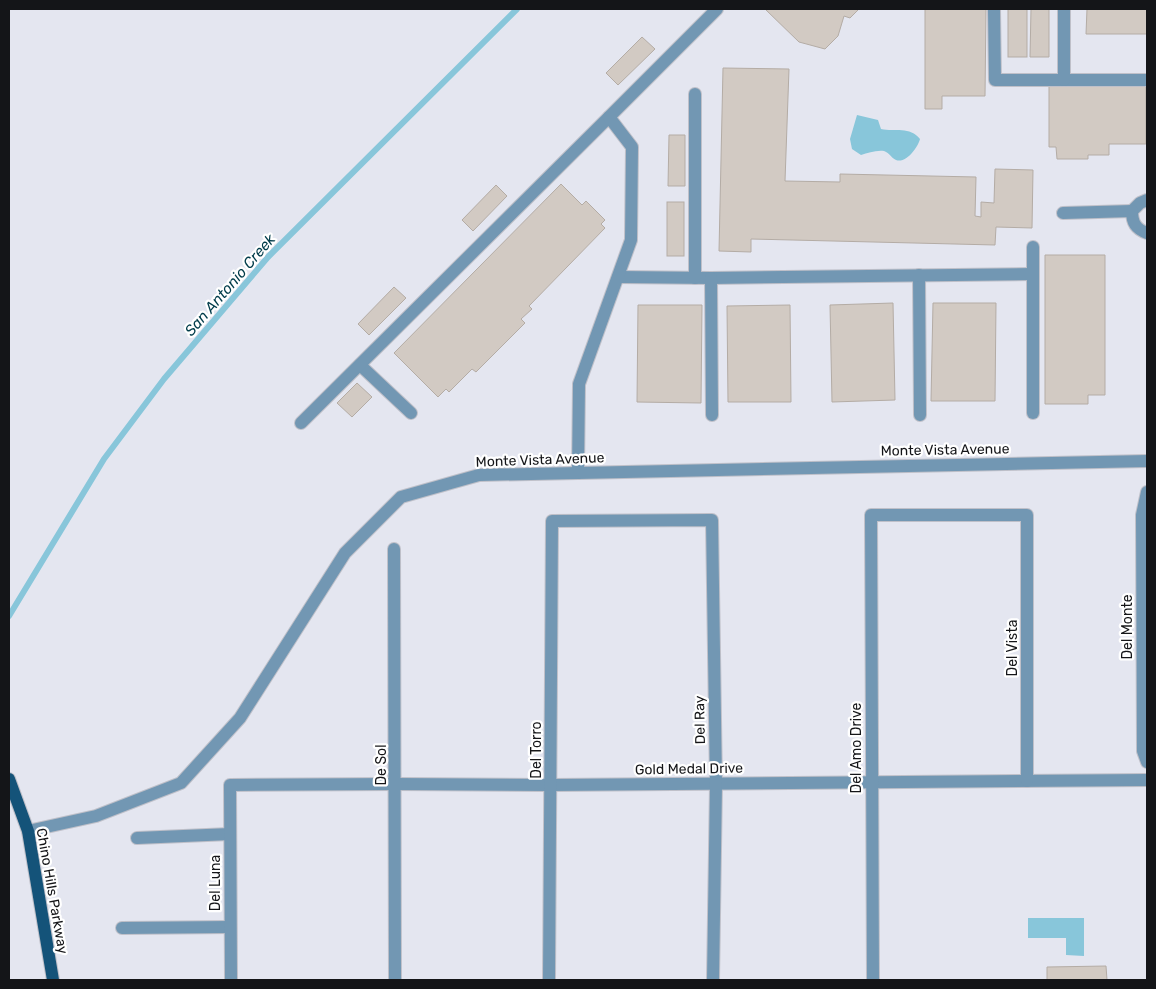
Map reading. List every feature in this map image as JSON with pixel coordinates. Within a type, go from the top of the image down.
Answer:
[{"type":"main road","name":"Chino Hills Parkway","points":[[9,780],[28,831],[54,980]]},
{"type":"street","points":[[301,423],[717,9]]},
{"type":"street","points":[[994,9],[994,80],[1147,80]]},
{"type":"street","points":[[1064,9],[1064,80]]},
{"type":"street","points":[[695,94],[695,278]]},
{"type":"street","points":[[578,473],[579,384],[632,240],[632,147],[609,117]]},
{"type":"street","points":[[1063,213],[1132,211],[1140,203],[1147,200]]},
{"type":"street","points":[[1132,211],[1132,220],[1136,226],[1147,233]]},
{"type":"street","points":[[1033,247],[1033,413]]},
{"type":"street","points":[[619,277],[711,278],[1033,274]]},
{"type":"street","points":[[919,275],[920,415]]},
{"type":"street","points":[[711,278],[712,415]]},
{"type":"street","points":[[360,365],[411,413]]},
{"type":"street","name":"Monte Vista Avenue","points":[[28,831],[96,816],[181,783],[240,718],[345,553],[401,497],[479,475],[1147,461]]},
{"type":"street","name":"Del Monte","points":[[1147,492],[1142,515],[1143,751],[1147,762]]},
{"type":"street","name":"Del Amo Drive","points":[[873,980],[871,515],[1027,515]]},
{"type":"street","name":"Del Vista","points":[[1027,515],[1027,781]]},
{"type":"street","name":"Del Torro","points":[[549,980],[552,521],[712,520]]},
{"type":"street","name":"Del Ray","points":[[712,520],[716,784],[713,980]]},
{"type":"street","name":"De Sol","points":[[394,549],[395,980]]},
{"type":"street","name":"Gold Medal Drive","points":[[230,785],[551,785],[1147,780]]},
{"type":"street","name":"Del Luna","points":[[230,785],[231,980]]},
{"type":"street","points":[[137,838],[230,834]]},
{"type":"street","points":[[122,928],[230,927]]},
{"type":"water","points":[[857,115],[878,120],[881,129],[912,132],[920,139],[919,142],[911,154],[900,161],[884,151],[875,151],[861,155],[852,149],[850,139]]},
{"type":"water","points":[[1028,918],[1084,918],[1084,956],[1066,955],[1066,938],[1028,938]]},
{"type":"building","points":[[765,9],[859,9],[850,18],[844,16],[838,36],[825,49],[799,42]]},
{"type":"building","points":[[925,9],[986,9],[985,96],[942,96],[942,109],[925,109]]},
{"type":"building","points":[[1008,9],[1027,9],[1027,57],[1008,57]]},
{"type":"building","points":[[1031,9],[1049,9],[1049,57],[1030,57]]},
{"type":"building","points":[[1087,9],[1147,9],[1147,34],[1086,34]]},
{"type":"building","points":[[642,37],[655,49],[618,85],[606,73]]},
{"type":"building","points":[[723,68],[789,69],[785,181],[840,182],[840,174],[976,177],[975,216],[981,217],[981,202],[994,203],[995,169],[1033,170],[1032,228],[996,227],[995,245],[751,239],[751,252],[719,251]]},
{"type":"building","points":[[1049,81],[1146,81],[1146,144],[1109,144],[1109,155],[1088,155],[1088,159],[1057,159],[1056,147],[1049,147]]},
{"type":"building","points":[[669,135],[685,135],[685,186],[668,186]]},
{"type":"building","points":[[561,184],[582,205],[586,201],[605,220],[601,224],[605,228],[529,306],[532,309],[521,319],[525,323],[476,372],[472,369],[449,392],[446,389],[438,397],[394,353]]},
{"type":"building","points":[[496,185],[507,196],[473,231],[462,220]]},
{"type":"building","points":[[667,202],[684,202],[684,256],[667,256]]},
{"type":"building","points":[[1045,255],[1105,255],[1105,395],[1088,395],[1088,404],[1045,404]]},
{"type":"building","points":[[394,287],[406,298],[369,335],[358,324]]},
{"type":"building","points":[[893,303],[895,400],[832,402],[830,305]]},
{"type":"building","points":[[933,303],[996,303],[995,401],[931,401]]},
{"type":"building","points":[[638,305],[702,305],[701,403],[637,402]]},
{"type":"building","points":[[790,305],[791,402],[728,402],[727,306]]},
{"type":"building","points":[[357,383],[372,397],[352,417],[337,403]]},
{"type":"building","points":[[1106,966],[1107,980],[1047,980],[1047,967]]},
{"type":"waterway","name":"San Antonio Creek","points":[[9,616],[104,459],[164,379],[268,257],[517,9]]}]
